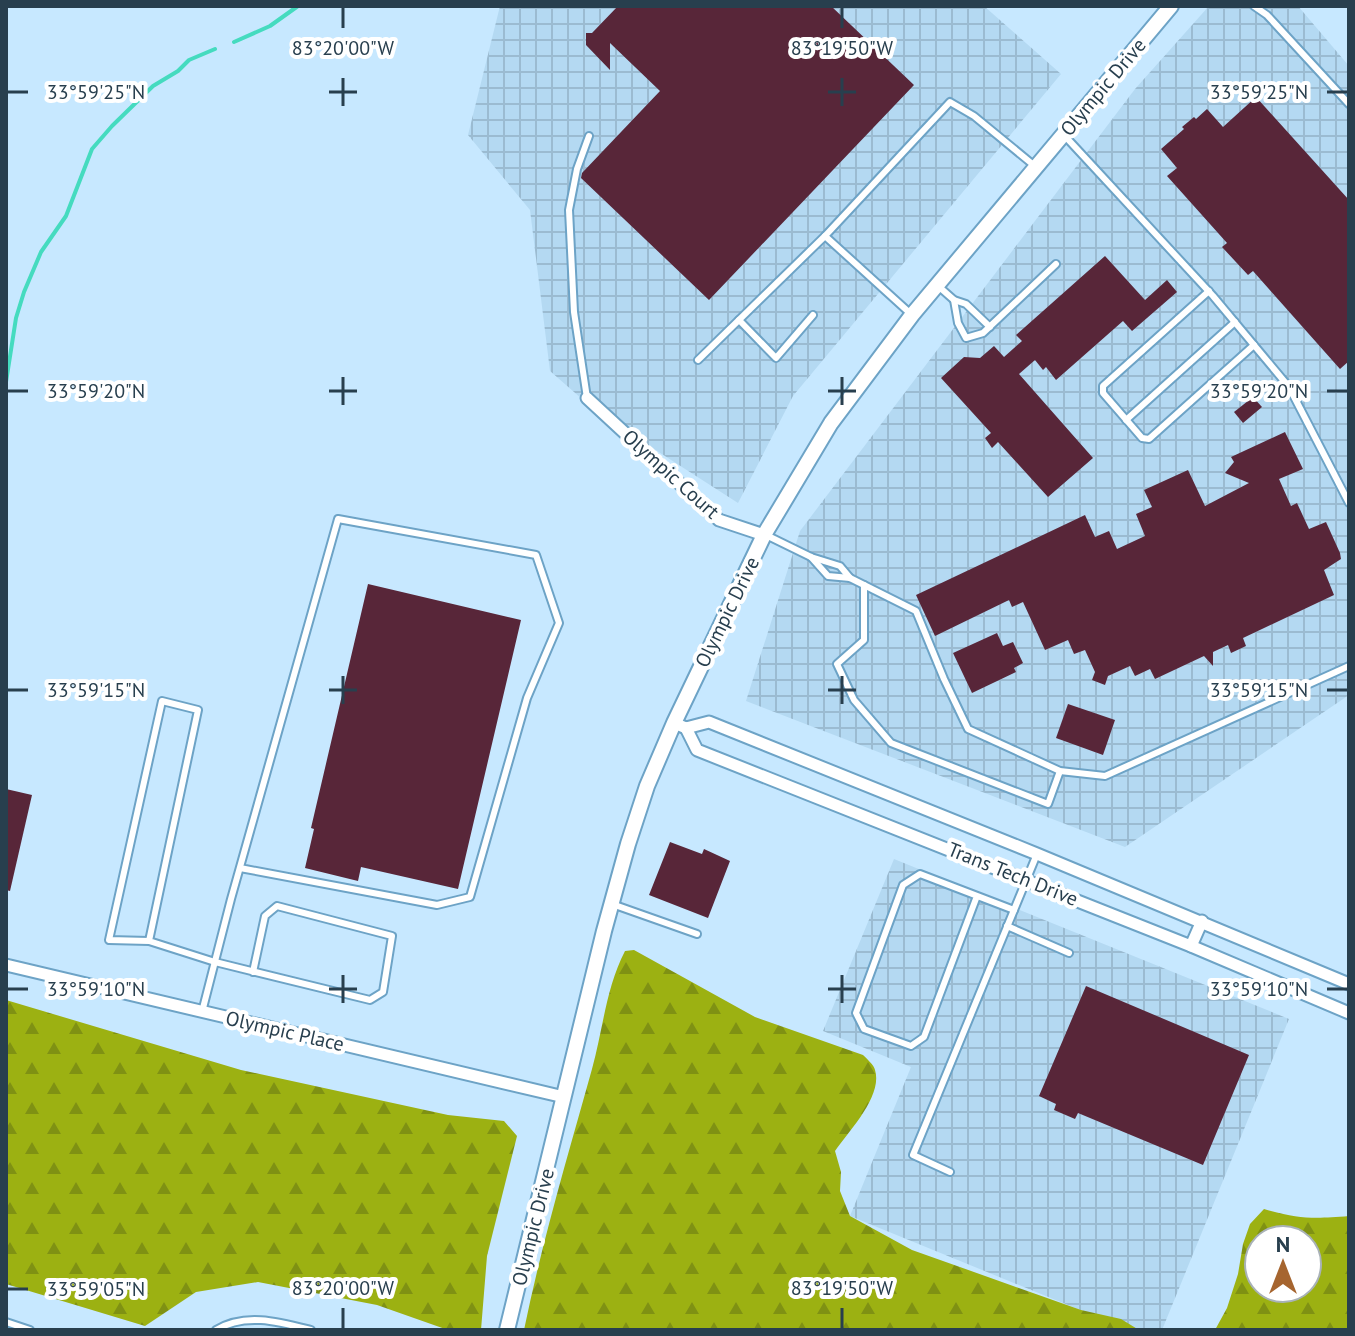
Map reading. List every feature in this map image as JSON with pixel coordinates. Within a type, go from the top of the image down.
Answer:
[{"type":"street","name":"Olympic Drive","points":[[507,1330],[628,844],[647,786],[680,726],[764,535],[831,423],[912,315],[1171,6]]},
{"type":"street","name":"Olympic Court","points":[[587,398],[719,520],[764,535]]},
{"type":"street","name":"Trans Tech Drive","points":[[1349,984],[1202,921],[709,722],[680,726],[697,750],[1027,879],[1349,1013]]},
{"type":"street","points":[[1191,946],[1202,921]]},
{"type":"street","name":"Olympic Place","points":[[6,965],[564,1097]]},
{"type":"lane","points":[[1254,6],[1267,15],[1349,104]]},
{"type":"lane","points":[[1265,6],[1267,15]]},
{"type":"lane","points":[[698,360],[825,236],[950,102],[974,116],[1036,167]]},
{"type":"lane","points":[[1063,134],[1209,291],[1289,387],[1349,503]]},
{"type":"lane","points":[[587,398],[574,312],[569,210],[577,169],[589,136]]},
{"type":"lane","points":[[825,236],[912,315]]},
{"type":"lane","points":[[954,300],[958,323],[966,338],[983,333],[1056,264]]},
{"type":"lane","points":[[937,285],[954,300],[966,304],[990,327]]},
{"type":"lane","points":[[1209,291],[1103,386],[1103,393],[1142,438],[1149,439],[1254,345]]},
{"type":"lane","points":[[739,320],[776,358],[813,315]]},
{"type":"lane","points":[[1126,420],[1235,322]]},
{"type":"lane","points":[[202,1012],[240,868],[338,519],[536,555],[559,623],[527,698],[470,897],[437,905],[240,868]]},
{"type":"lane","points":[[764,535],[811,557],[840,566],[850,578]]},
{"type":"lane","points":[[811,557],[828,576],[850,578],[916,611],[968,729],[1060,771],[1105,776],[1349,666]]},
{"type":"lane","points":[[864,585],[864,640],[837,664],[854,700],[891,743],[1048,804],[1060,771]]},
{"type":"lane","points":[[149,941],[198,710],[162,701],[109,940],[149,941],[215,962],[253,972],[370,1000],[383,992],[392,936],[277,906],[265,916],[253,972]]},
{"type":"lane","points":[[950,1172],[913,1155],[1037,854]]},
{"type":"lane","points":[[977,896],[924,1037],[911,1046],[864,1029],[856,1013],[903,885],[920,874],[1014,910]]},
{"type":"lane","points":[[612,904],[697,934]]},
{"type":"lane","points":[[1007,926],[1069,953]]},
{"type":"lane","points":[[216,1330],[243,1319],[280,1322],[311,1330]]},
{"type":"lane","points":[[6,1322],[30,1330]]},
{"type":"lane","points":[[232,1330],[234,1322]]},
{"type":"shaded area","points":[[500,6],[984,6],[1061,74],[793,396],[738,503],[598,413],[550,371],[530,210],[468,135]]},
{"type":"shaded area","points":[[1209,6],[1298,6],[1349,66],[1349,695],[1125,847],[746,701],[800,531],[1135,89]]},
{"type":"shaded area","points":[[894,859],[1289,1019],[1162,1330],[1129,1330],[850,1216],[911,1067],[823,1031]]},
{"type":"green space","points":[[634,950],[755,1017],[863,1055],[872,1064],[876,1080],[870,1102],[835,1151],[841,1172],[840,1191],[850,1216],[912,1250],[1081,1310],[1121,1319],[1139,1330],[524,1330],[609,994],[625,951]]},
{"type":"green space","points":[[6,1000],[241,1070],[448,1115],[504,1121],[517,1136],[487,1256],[481,1330],[448,1330],[377,1305],[258,1282],[196,1292],[145,1326],[6,1284]]},
{"type":"green space","points":[[1264,1209],[1306,1217],[1349,1216],[1349,1330],[1215,1330],[1227,1308],[1238,1274],[1243,1244],[1243,1304],[1323,1304],[1323,1224],[1250,1224]]},
{"type":"building","points":[[618,6],[831,6],[914,85],[709,300],[581,178],[582,173],[660,91],[610,43],[610,70],[586,45],[586,33],[592,33]]},
{"type":"building","points":[[1256,97],[1349,200],[1349,361],[1340,369],[1253,271],[1248,275],[1222,247],[1227,243],[1167,176],[1177,168],[1161,149],[1184,129],[1182,127],[1207,109],[1223,127]]},
{"type":"building","points":[[1105,256],[1145,300],[1167,280],[1177,292],[1132,331],[1123,321],[1056,380],[1046,367],[1043,370],[1035,360],[1019,374],[1093,458],[1048,497],[998,442],[992,448],[985,438],[991,433],[941,378],[964,357],[980,358],[994,346],[1004,357],[1022,341],[1016,335]]},
{"type":"building","points":[[1253,397],[1262,407],[1243,423],[1234,412]]},
{"type":"building","points":[[1285,432],[1303,469],[1279,479],[1291,506],[1297,503],[1309,529],[1326,522],[1341,559],[1324,570],[1334,595],[1243,638],[1246,646],[1231,653],[1228,645],[1213,652],[1213,666],[1204,656],[1155,679],[1150,669],[1135,676],[1130,666],[1108,676],[1105,685],[1092,680],[1095,672],[1085,650],[1074,654],[1068,640],[1045,650],[1023,602],[1012,607],[1009,600],[935,636],[916,595],[1085,515],[1095,537],[1109,531],[1117,549],[1145,536],[1136,514],[1152,507],[1144,490],[1188,470],[1205,506],[1249,483],[1225,473],[1234,462],[1231,457]]},
{"type":"building","points":[[368,584],[521,620],[458,889],[361,867],[358,881],[305,868],[314,829],[311,828]]},
{"type":"building","points":[[997,633],[1003,646],[1013,642],[1023,663],[1014,668],[1016,672],[972,693],[953,653]]},
{"type":"building","points":[[1068,704],[1115,720],[1103,755],[1056,738]]},
{"type":"building","points":[[6,789],[32,795],[10,891],[6,890]]},
{"type":"building","points":[[670,842],[702,854],[704,849],[730,861],[708,918],[649,895]]},
{"type":"building","points":[[1086,986],[1249,1055],[1203,1165],[1078,1113],[1075,1119],[1054,1110],[1056,1104],[1039,1096]]},
{"type":"waterway","points":[[234,42],[270,26],[298,6]]},
{"type":"waterway","points":[[6,382],[16,318],[24,292],[41,252],[66,216],[92,149],[153,86],[178,71],[189,60],[215,49]]}]
